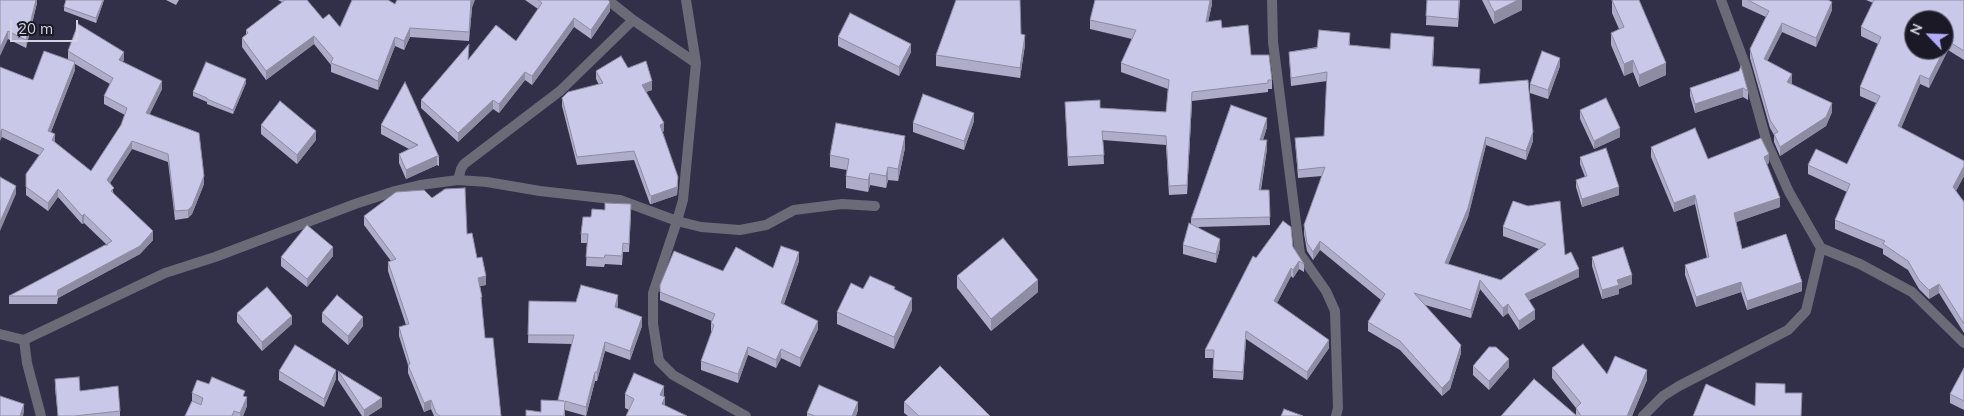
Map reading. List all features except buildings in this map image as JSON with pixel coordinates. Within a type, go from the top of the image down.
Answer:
[{"type":"street","points":[[608,0],[633,20],[696,63]]},
{"type":"street","points":[[686,0],[696,63],[683,200],[652,293],[653,324],[659,361],[673,375],[746,416]]},
{"type":"street","points":[[1272,0],[1273,42],[1300,254],[1326,291],[1335,310],[1338,408],[1336,416]]},
{"type":"street","points":[[1721,0],[1746,67],[1767,143],[1789,192],[1821,248],[1860,264],[1912,292],[1964,343]]},
{"type":"street","points":[[458,180],[460,169],[464,164],[560,92],[633,20]]},
{"type":"street","points":[[0,334],[24,340],[165,272],[215,257],[355,204],[395,191],[458,180],[487,182],[620,200],[677,221],[701,227],[740,230],[766,225],[794,210],[842,204],[875,206]]},
{"type":"street","points":[[1643,416],[1663,396],[1679,386],[1788,330],[1806,311],[1821,248]]},
{"type":"street","points":[[24,340],[27,363],[41,416]]}]
